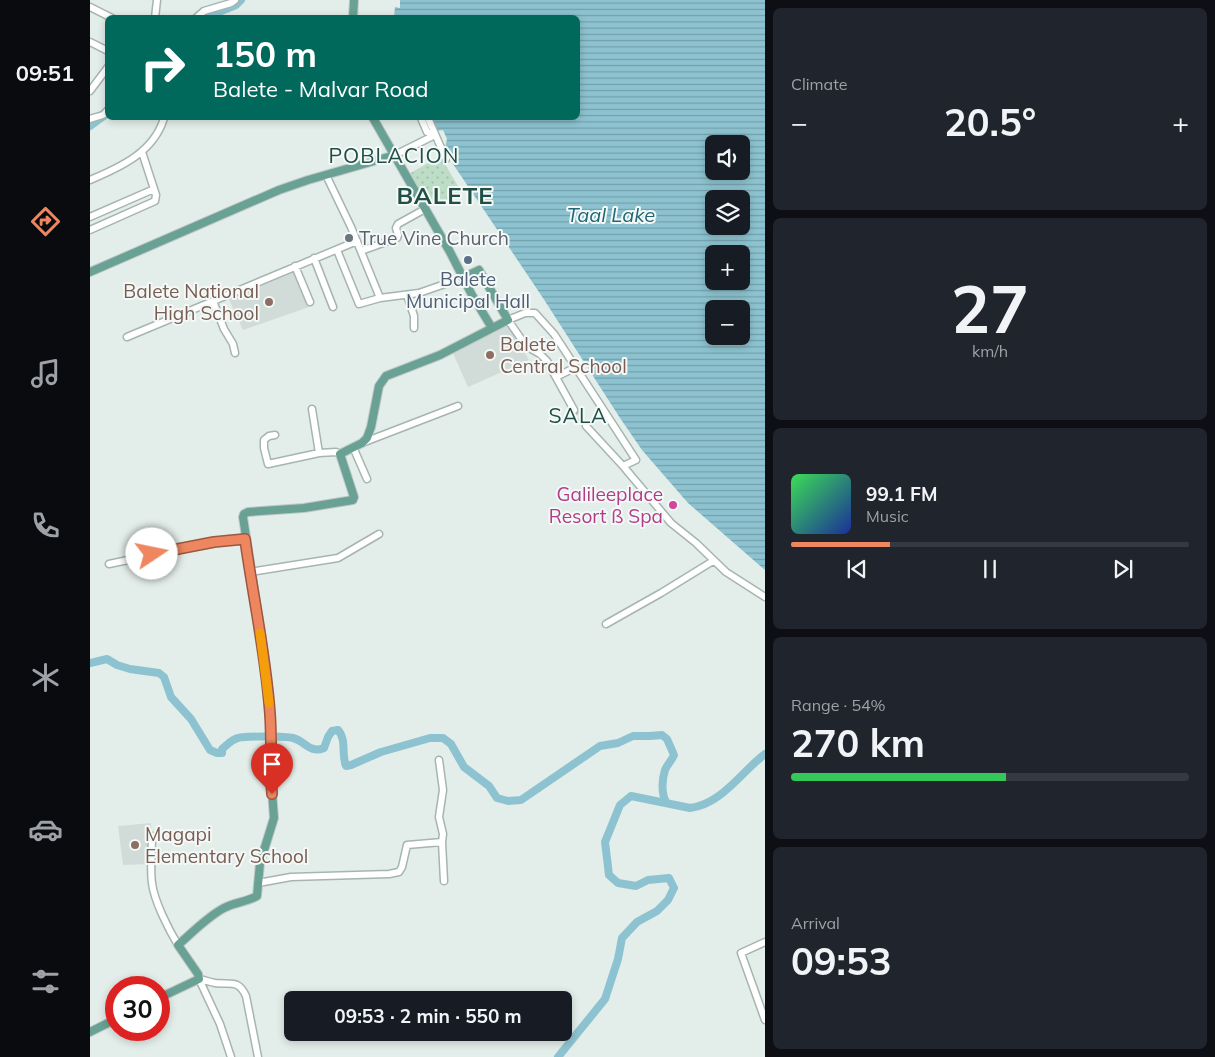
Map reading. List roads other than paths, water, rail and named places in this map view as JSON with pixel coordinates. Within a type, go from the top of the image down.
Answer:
[{"type":"main road","points":[[353,15],[354,0]]},
{"type":"main road","points":[[374,120],[492,328]]},
{"type":"main road","points":[[90,272],[279,190],[395,155]]},
{"type":"main road","points":[[170,993],[199,979],[198,974],[178,944],[224,908],[255,897],[258,894],[260,863],[274,818],[270,764],[272,743],[264,656],[245,539],[244,514],[248,512],[304,508],[353,500],[354,497],[340,454],[368,438],[379,386],[386,376],[440,355],[508,320],[479,270],[462,278]]},
{"type":"main road","points":[[90,1032],[105,1024]]},
{"type":"street","points":[[155,15],[156,0]]},
{"type":"street","points":[[199,15],[214,6],[231,3],[235,0]]},
{"type":"street","points":[[90,7],[106,15]]},
{"type":"street","points":[[90,42],[105,50]]},
{"type":"street","points":[[90,91],[105,71]]},
{"type":"street","points":[[90,78],[98,81]]},
{"type":"street","points":[[90,119],[105,113]]},
{"type":"street","points":[[90,180],[120,166],[142,152],[155,138],[163,120]]},
{"type":"street","points":[[422,120],[427,132],[436,137]]},
{"type":"street","points":[[429,120],[446,159]]},
{"type":"street","points":[[395,155],[436,137]]},
{"type":"street","points":[[90,230],[156,201],[142,152]]},
{"type":"street","points":[[326,175],[357,241],[380,298]]},
{"type":"street","points":[[90,217],[154,189]]},
{"type":"street","points":[[361,251],[397,238],[396,228],[398,224],[425,209]]},
{"type":"street","points":[[127,337],[357,241]]},
{"type":"street","points":[[336,250],[359,304],[380,298],[426,291],[462,278]]},
{"type":"street","points":[[314,258],[333,307]]},
{"type":"street","points":[[295,266],[310,302]]},
{"type":"street","points":[[407,295],[414,320],[414,328]]},
{"type":"street","points":[[213,301],[224,329],[233,344],[234,352]]},
{"type":"street","points":[[574,410],[548,361],[526,346],[508,320],[525,312],[535,313],[554,334],[636,460],[623,466]]},
{"type":"street","points":[[556,377],[576,367]]},
{"type":"street","points":[[362,443],[458,406]]},
{"type":"street","points":[[312,409],[319,453]]},
{"type":"street","points":[[586,426],[671,523],[696,543],[726,572],[765,597]]},
{"type":"street","points":[[275,435],[269,436],[264,440],[268,464],[319,453],[336,452],[340,454]]},
{"type":"street","points":[[353,447],[367,479]]},
{"type":"street","points":[[250,572],[338,558],[379,534]]},
{"type":"street","points":[[109,564],[214,542],[245,539]]},
{"type":"street","points":[[606,624],[662,593],[713,561]]},
{"type":"street","points":[[439,760],[443,790],[439,817],[443,834],[444,881]]},
{"type":"street","points":[[152,836],[152,884],[162,913],[178,944]]},
{"type":"street","points":[[258,884],[290,877],[396,873],[402,867],[407,845],[442,842]]},
{"type":"street","points":[[765,942],[741,954],[765,1020]]},
{"type":"street","points":[[199,979],[220,1024],[231,1057]]},
{"type":"street","points":[[199,979],[215,983],[237,984],[243,989],[258,1057]]},
{"type":"water","name":"Taal Lake","points":[[400,0],[765,0],[765,570],[688,503],[642,450],[453,164],[445,148],[447,139],[443,130],[437,131],[432,120],[580,120],[580,15],[394,15],[395,7],[400,8]]},
{"type":"waterway","points":[[211,15],[236,5],[241,0]]},
{"type":"waterway","points":[[90,126],[105,115]]},
{"type":"waterway","points":[[90,663],[107,659],[117,665],[130,669],[159,673],[164,677],[171,697],[191,719],[210,750],[217,753],[222,753],[222,749],[232,741],[242,737],[293,738],[311,748],[319,749],[324,748],[332,731],[338,730],[342,738],[346,766],[381,752],[430,738],[443,738],[451,744],[464,767],[489,786],[497,798],[508,801],[521,800],[600,746],[618,743],[633,736],[662,735],[667,739],[674,755],[666,768],[663,778],[666,802]]},
{"type":"waterway","points":[[558,1057],[605,999],[618,959],[622,938],[637,922],[657,911],[668,900],[674,888],[669,878],[648,880],[636,886],[618,883],[609,875],[605,842],[620,805],[631,796],[690,808],[701,805],[721,794],[765,754]]},
{"type":"tunnel","points":[[574,410],[586,426]]},
{"type":"place","name":"True Vine Church","points":[[349,238]]},
{"type":"place","name":"Balete Municipal Hall","points":[[468,260]]},
{"type":"place","name":"Balete National High School","points":[[269,302]]},
{"type":"place","name":"Balete Central School","points":[[490,355]]},
{"type":"place","name":"Galileeplace Resort ß Spa","points":[[673,505]]},
{"type":"place","name":"Magapi Elementary School","points":[[135,845]]},
{"type":"district","name":"POBLACION","points":[[394,156]]},
{"type":"district","name":"BALETE","points":[[445,196]]},
{"type":"district","name":"SALA","points":[[578,416]]}]
